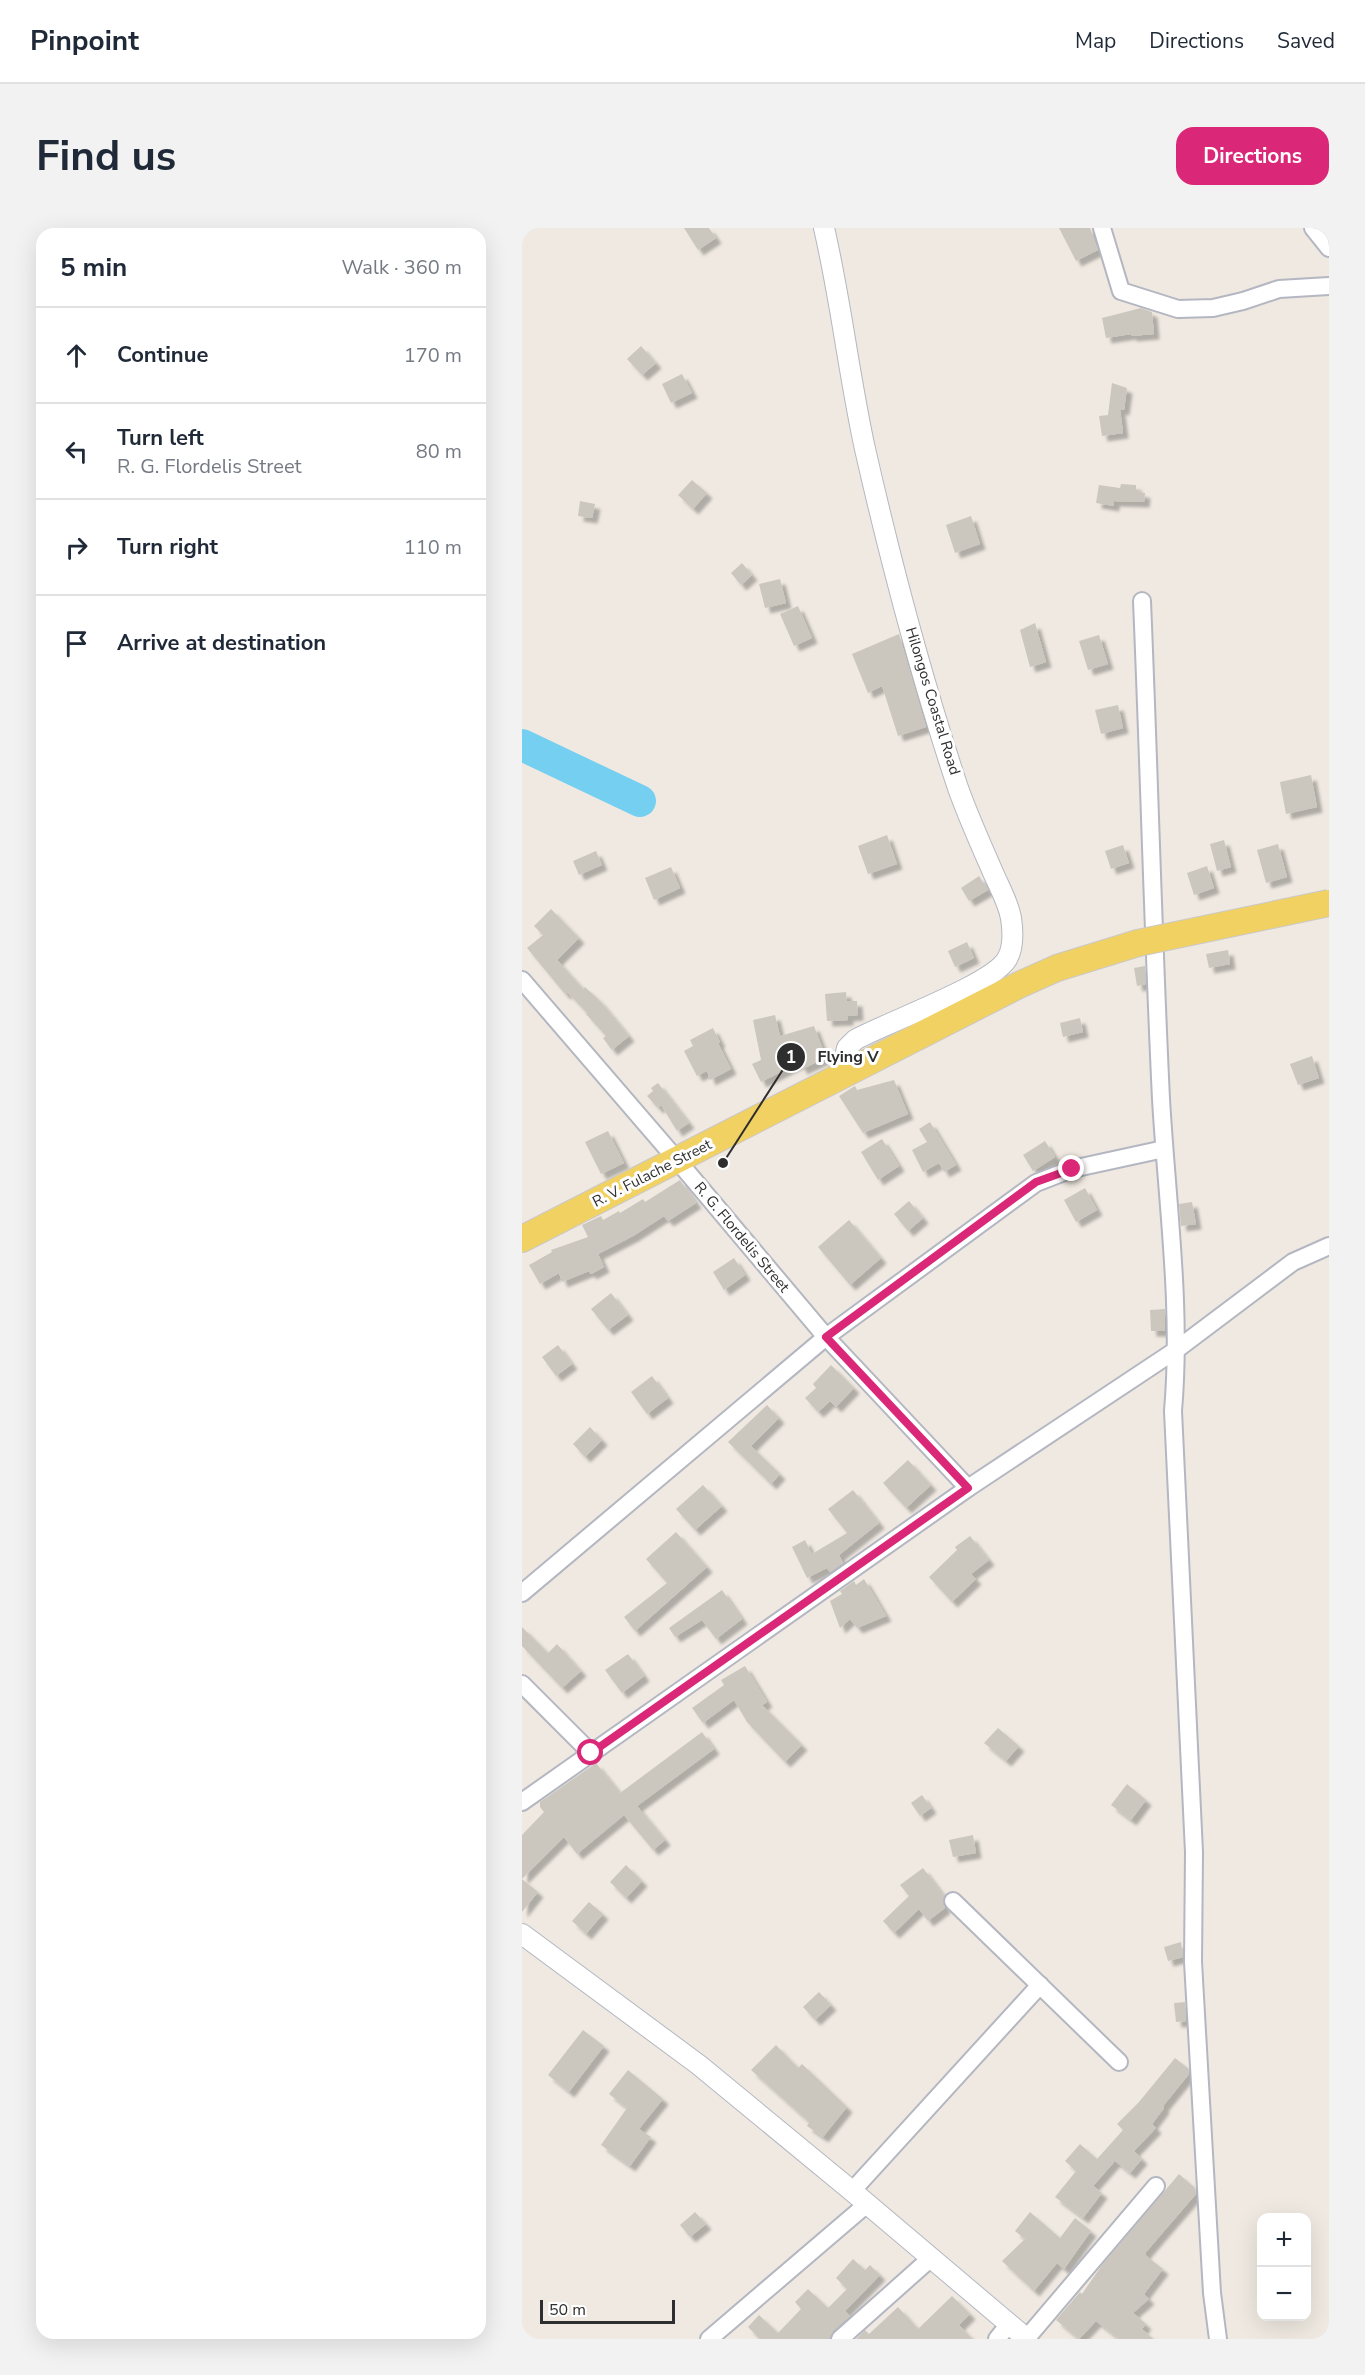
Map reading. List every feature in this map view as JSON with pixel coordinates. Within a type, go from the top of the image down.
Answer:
[{"type":"main road","name":"R. V. Fulache Street","points":[[522,1239],[1019,985],[1058,968],[1138,943],[1329,903]]},
{"type":"street","name":"Hilongos Coastal Road","points":[[824,228],[836,277],[865,447],[905,608],[968,817],[1003,896],[1010,915],[1012,931],[1011,948],[1000,968],[977,983],[855,1040],[847,1048],[843,1074]]},
{"type":"street","points":[[1102,228],[1121,291],[1178,309],[1213,308],[1279,289],[1329,286]]},
{"type":"street","points":[[1313,228],[1329,248]]},
{"type":"street","points":[[1142,601],[1156,995],[1164,1149],[1175,1286],[1176,1350],[1173,1411],[1194,1852],[1193,1962],[1212,2293],[1218,2339]]},
{"type":"street","name":"R. G. Flordelis Street","points":[[522,980],[826,1337],[968,1488]]},
{"type":"street","points":[[522,1593],[826,1337],[1036,1182],[1072,1169],[1164,1149]]},
{"type":"street","points":[[522,1802],[968,1488],[1176,1350],[1293,1262],[1329,1246]]},
{"type":"street","points":[[522,1684],[591,1753]]},
{"type":"street","points":[[953,1901],[1119,2062]]},
{"type":"street","points":[[522,1934],[699,2065],[852,2191],[931,2258],[1003,2331],[1027,2339],[1156,2186]]},
{"type":"street","points":[[852,2191],[1040,1984]]},
{"type":"street","points":[[709,2339],[867,2204]]},
{"type":"street","points":[[840,2339],[931,2258]]},
{"type":"building","points":[[684,228],[709,228],[716,238],[698,250]]},
{"type":"building","points":[[1059,228],[1090,228],[1098,250],[1076,261]]},
{"type":"building","points":[[1141,308],[1152,312],[1154,334],[1131,336],[1131,334],[1106,338],[1102,318]]},
{"type":"building","points":[[641,346],[656,363],[642,375],[627,359]]},
{"type":"building","points":[[682,374],[692,393],[671,403],[662,384]]},
{"type":"building","points":[[1112,383],[1127,388],[1124,410],[1120,409],[1123,433],[1102,436],[1099,416],[1108,415]]},
{"type":"building","points":[[692,480],[707,493],[693,509],[678,495]]},
{"type":"building","points":[[1121,484],[1136,485],[1136,491],[1145,493],[1144,502],[1114,501],[1114,506],[1096,503],[1099,485],[1120,488]]},
{"type":"building","points":[[580,501],[595,504],[592,518],[578,516]]},
{"type":"building","points":[[971,516],[980,544],[955,553],[946,525]]},
{"type":"building","points":[[742,563],[752,575],[741,585],[731,573]]},
{"type":"building","points":[[780,579],[786,603],[765,608],[759,584]]},
{"type":"building","points":[[798,606],[812,638],[794,646],[780,614]]},
{"type":"building","points":[[1035,623],[1046,662],[1030,667],[1020,630]]},
{"type":"building","points":[[899,634],[926,727],[898,736],[882,686],[868,693],[852,654]]},
{"type":"building","points":[[1099,635],[1108,664],[1088,670],[1079,641]]},
{"type":"building","points":[[1118,705],[1123,728],[1101,734],[1095,710]]},
{"type":"building","points":[[1311,775],[1317,807],[1286,814],[1280,782]]},
{"type":"building","points":[[887,835],[897,864],[868,874],[858,846]]},
{"type":"building","points":[[1224,840],[1231,867],[1217,871],[1210,844]]},
{"type":"building","points":[[1278,844],[1287,877],[1266,883],[1257,850]]},
{"type":"building","points":[[1123,845],[1129,863],[1111,869],[1105,851]]},
{"type":"building","points":[[596,851],[602,865],[579,875],[573,861]]},
{"type":"building","points":[[1207,866],[1214,888],[1194,895],[1187,873]]},
{"type":"building","points":[[671,867],[680,888],[654,900],[645,878]]},
{"type":"building","points":[[979,876],[988,890],[969,901],[961,888]]},
{"type":"building","points":[[551,909],[579,938],[557,960],[583,989],[585,987],[600,1001],[629,1036],[612,1050],[603,1038],[606,1036],[587,1013],[567,992],[565,994],[527,948],[543,935],[534,926]]},
{"type":"building","points":[[967,942],[974,958],[955,967],[948,951]]},
{"type":"building","points":[[1228,950],[1230,964],[1209,968],[1206,954]]},
{"type":"building","points":[[1145,966],[1146,984],[1137,986],[1134,968]]},
{"type":"building","points":[[846,992],[847,1001],[857,1001],[858,1015],[848,1016],[848,1020],[827,1021],[825,994]]},
{"type":"building","points":[[775,1015],[780,1036],[814,1026],[826,1058],[802,1069],[799,1063],[761,1082],[752,1064],[761,1060],[753,1020]]},
{"type":"building","points":[[1080,1018],[1083,1032],[1063,1037],[1060,1023]]},
{"type":"building","points":[[713,1028],[731,1069],[710,1080],[707,1071],[697,1076],[684,1051],[693,1046],[690,1040]]},
{"type":"building","points":[[1312,1056],[1319,1078],[1298,1085],[1290,1064]]},
{"type":"building","points":[[894,1080],[908,1114],[863,1133],[839,1096],[855,1086],[857,1090]]},
{"type":"building","points":[[658,1083],[689,1123],[677,1131],[661,1105],[658,1108],[647,1096],[653,1091],[651,1088]]},
{"type":"building","points":[[930,1122],[956,1165],[944,1172],[939,1163],[923,1172],[912,1150],[927,1142],[919,1129]]},
{"type":"building","points":[[608,1131],[624,1163],[601,1174],[585,1142]]},
{"type":"building","points":[[882,1139],[899,1166],[878,1180],[861,1152]]},
{"type":"building","points":[[1045,1141],[1055,1157],[1033,1171],[1023,1155]]},
{"type":"building","points":[[680,1180],[696,1203],[668,1221],[664,1216],[633,1236],[598,1254],[604,1267],[591,1274],[589,1271],[562,1282],[559,1273],[540,1284],[529,1265],[552,1252],[551,1250],[588,1237],[582,1225],[601,1216],[603,1220],[619,1211],[620,1213],[643,1199],[645,1202]]},
{"type":"building","points":[[1085,1188],[1097,1210],[1076,1222],[1064,1200]]},
{"type":"building","points":[[909,1201],[923,1218],[908,1231],[894,1214]]},
{"type":"building","points":[[1192,1202],[1196,1224],[1181,1226],[1179,1204]]},
{"type":"building","points":[[849,1220],[881,1258],[850,1285],[818,1247]]},
{"type":"building","points":[[734,1258],[745,1275],[724,1290],[713,1272]]},
{"type":"building","points":[[611,1293],[628,1315],[608,1330],[591,1309]]},
{"type":"building","points":[[1165,1309],[1165,1331],[1151,1331],[1150,1310]]},
{"type":"building","points":[[558,1345],[572,1364],[556,1376],[542,1357]]},
{"type":"building","points":[[831,1365],[854,1388],[836,1407],[830,1401],[818,1412],[805,1398],[816,1388],[813,1384]]},
{"type":"building","points":[[652,1376],[668,1398],[647,1414],[631,1392]]},
{"type":"building","points":[[767,1405],[779,1418],[751,1446],[780,1474],[771,1484],[728,1442]]},
{"type":"building","points":[[590,1427],[602,1440],[585,1457],[573,1444]]},
{"type":"building","points":[[908,1460],[931,1485],[906,1508],[883,1483]]},
{"type":"building","points":[[703,1485],[722,1506],[695,1530],[676,1509]]},
{"type":"building","points":[[853,1490],[879,1523],[839,1555],[843,1563],[830,1572],[827,1568],[807,1578],[792,1547],[805,1540],[812,1554],[847,1533],[828,1509]]},
{"type":"building","points":[[676,1532],[707,1567],[635,1631],[624,1617],[667,1583],[646,1559]]},
{"type":"building","points":[[970,1536],[989,1560],[971,1574],[976,1579],[952,1602],[929,1577],[957,1550],[955,1547]]},
{"type":"building","points":[[864,1579],[886,1616],[857,1628],[850,1619],[840,1628],[830,1601],[842,1594],[840,1591],[854,1581],[856,1585]]},
{"type":"building","points":[[722,1590],[742,1619],[716,1639],[702,1620],[675,1637],[669,1628]]},
{"type":"building","points":[[522,1627],[548,1653],[557,1644],[581,1671],[562,1688],[522,1646]]},
{"type":"building","points":[[628,1654],[644,1676],[622,1693],[605,1670]]},
{"type":"building","points":[[745,1666],[767,1702],[762,1705],[802,1745],[785,1762],[747,1722],[734,1700],[703,1723],[692,1708],[724,1685],[721,1680]]},
{"type":"building","points":[[998,1728],[1019,1746],[1006,1761],[984,1743]]},
{"type":"building","points":[[702,1732],[714,1749],[637,1806],[665,1840],[653,1850],[624,1815],[577,1854],[564,1837],[522,1879],[522,1835],[544,1812],[540,1807],[540,1802],[596,1763],[620,1793]]},
{"type":"building","points":[[1127,1784],[1146,1800],[1131,1820],[1111,1805]]},
{"type":"building","points":[[922,1795],[931,1808],[920,1816],[911,1803]]},
{"type":"building","points":[[973,1835],[976,1853],[953,1857],[949,1840]]},
{"type":"building","points":[[626,1865],[642,1881],[626,1898],[610,1882]]},
{"type":"building","points":[[923,1868],[944,1896],[945,1908],[928,1921],[919,1909],[894,1933],[883,1921],[909,1896],[900,1885]]},
{"type":"building","points":[[522,1879],[538,1892],[522,1912]]},
{"type":"building","points":[[589,1902],[603,1914],[586,1934],[572,1921]]},
{"type":"building","points":[[1181,1942],[1183,1957],[1168,1961],[1164,1947]]},
{"type":"building","points":[[819,1992],[831,2005],[815,2020],[803,2007]]},
{"type":"building","points":[[1185,2002],[1186,2021],[1176,2022],[1174,2003]]},
{"type":"building","points":[[583,2030],[604,2046],[569,2092],[548,2075]]},
{"type":"building","points":[[776,2045],[798,2068],[802,2064],[847,2107],[823,2137],[807,2126],[809,2122],[751,2070]]},
{"type":"building","points":[[1175,2058],[1189,2069],[1189,2074],[1163,2106],[1164,2108],[1152,2124],[1156,2128],[1134,2151],[1142,2159],[1130,2173],[1115,2161],[1093,2186],[1102,2193],[1083,2218],[1055,2197],[1076,2171],[1065,2161],[1080,2144],[1097,2159],[1123,2130],[1117,2124],[1139,2102]]},
{"type":"building","points":[[628,2070],[663,2099],[639,2129],[651,2137],[630,2166],[601,2145],[627,2108],[609,2094]]},
{"type":"building","points":[[1179,2174],[1195,2188],[1196,2194],[1146,2252],[1145,2255],[1163,2269],[1144,2294],[1149,2299],[1133,2313],[1146,2324],[1142,2329],[1153,2339],[1119,2339],[1096,2321],[1079,2339],[1056,2320],[1080,2292],[1082,2294],[1102,2265]]},
{"type":"building","points":[[695,2212],[706,2224],[690,2237],[680,2225]]},
{"type":"building","points":[[1030,2212],[1060,2238],[1075,2218],[1091,2231],[1064,2269],[1057,2263],[1034,2291],[1002,2261],[1025,2239],[1015,2231]]},
{"type":"building","points":[[853,2259],[865,2270],[870,2265],[880,2275],[845,2311],[850,2316],[833,2331],[830,2339],[760,2339],[748,2327],[759,2315],[778,2333],[801,2309],[795,2302],[808,2289],[828,2308],[847,2289],[836,2278]]},
{"type":"building","points":[[952,2296],[970,2314],[959,2325],[972,2339],[856,2339],[865,2330],[869,2334],[898,2307],[918,2329]]},
{"type":"waterway","points":[[522,745],[640,801]]},
{"type":"place","name":"Flying V","points":[[723,1163]]},
{"type":"route","points":[[591,1753],[968,1488],[826,1337],[1036,1182],[1072,1169]]}]
